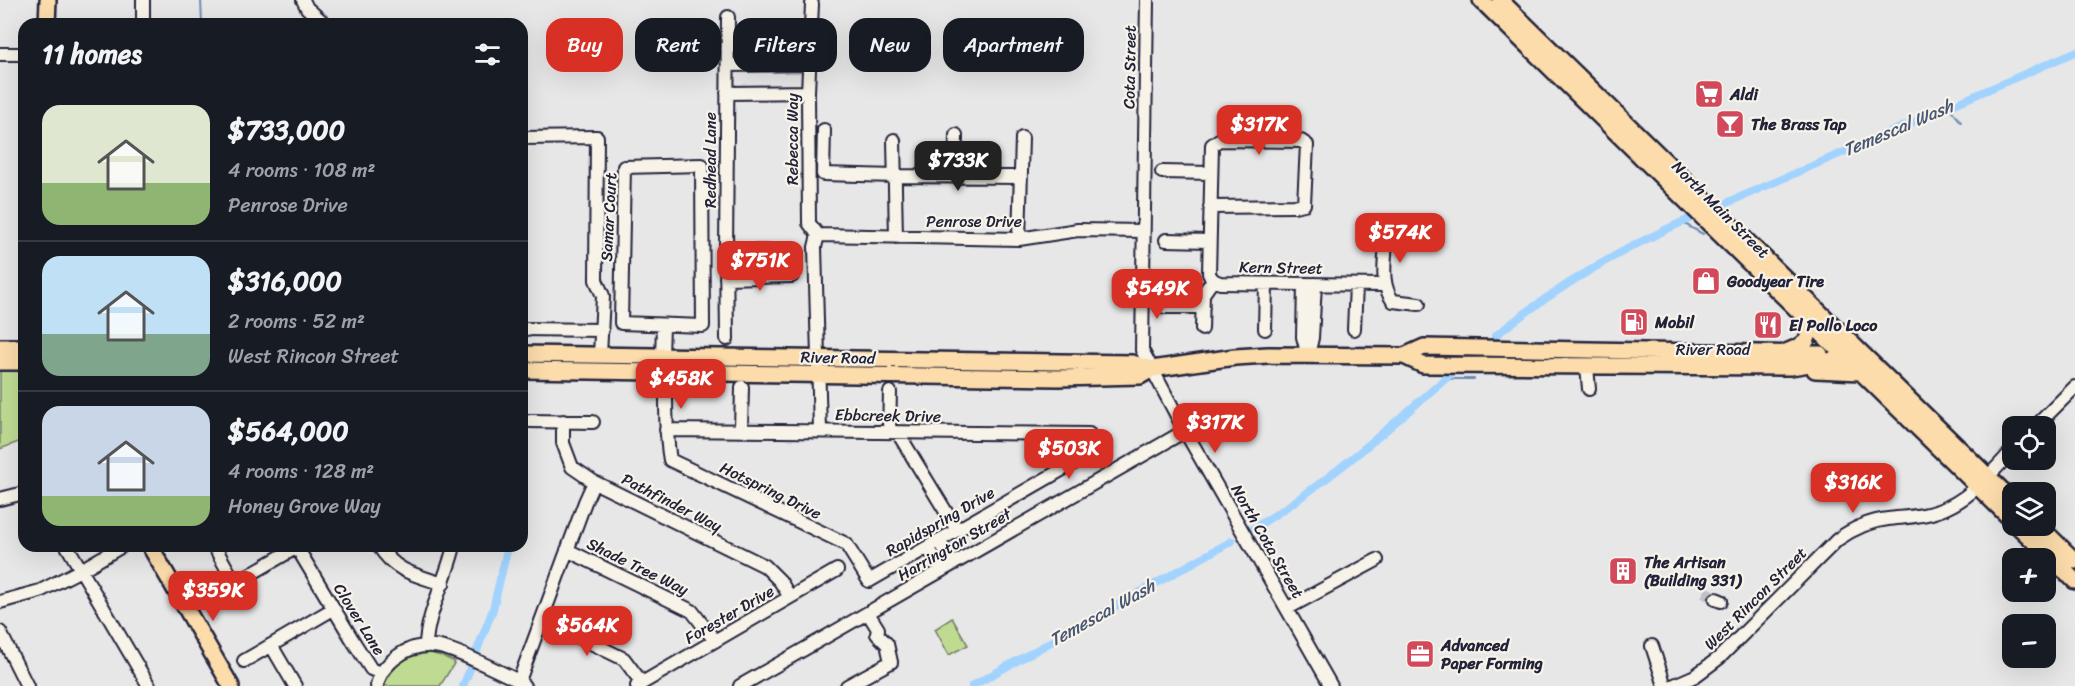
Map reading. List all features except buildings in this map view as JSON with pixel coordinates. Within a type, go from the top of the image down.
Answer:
[{"type":"main road","points":[[47,18],[48,0]]},
{"type":"main road","name":"North Main Street","points":[[1481,0],[1682,187]]},
{"type":"main road","name":"North Main Street","points":[[1500,0],[1682,187],[1983,482],[2002,507]]},
{"type":"main road","name":"North Main Street","points":[[1727,231],[1804,314],[1844,348],[1861,372],[1983,482],[2002,494]]},
{"type":"main road","points":[[1788,360],[1807,340],[1809,332],[1804,314]]},
{"type":"main road","points":[[0,347],[18,347]]},
{"type":"main road","name":"River Road","points":[[528,370],[1058,378],[1140,376],[1152,369],[1235,357],[1268,355],[1404,356],[1424,347],[1681,352],[1788,360]]},
{"type":"main road","name":"River Road","points":[[1404,356],[1423,365],[1587,367],[1788,360],[1844,348]]},
{"type":"main road","points":[[1514,365],[1528,357],[1554,356],[1567,350]]},
{"type":"main road","points":[[1587,367],[1586,361],[1590,358],[1664,358],[1681,352]]},
{"type":"main road","name":"River Road","points":[[528,354],[1132,363],[1152,369]]},
{"type":"main road","points":[[1788,360],[1861,372]]},
{"type":"main road","points":[[0,362],[18,362]]},
{"type":"main road","points":[[2028,536],[2075,581]]},
{"type":"main road","points":[[2049,536],[2075,561]]},
{"type":"main road","points":[[153,552],[231,686]]},
{"type":"street","points":[[143,0],[143,18]]},
{"type":"street","points":[[303,0],[307,8],[318,18]]},
{"type":"street","name":"Cota Street","points":[[1144,134],[1147,0]]},
{"type":"street","name":"Rebecca Way","points":[[811,18],[812,4]]},
{"type":"street","name":"Redhead Lane","points":[[727,339],[728,17]]},
{"type":"street","points":[[0,54],[18,54]]},
{"type":"street","points":[[728,65],[733,65]]},
{"type":"street","name":"Rebecca Way","points":[[809,72],[809,223],[816,241],[820,430]]},
{"type":"street","points":[[727,93],[808,92]]},
{"type":"street","points":[[824,130],[824,174],[1021,177]]},
{"type":"street","name":"North Cota Street","points":[[1144,134],[1142,350],[1185,431],[1331,686]]},
{"type":"street","points":[[955,177],[956,135]]},
{"type":"street","points":[[528,138],[597,137],[596,280],[603,296],[600,355]]},
{"type":"street","points":[[1019,239],[1022,138]]},
{"type":"street","points":[[894,140],[896,237]]},
{"type":"street","points":[[1202,329],[1203,294],[1213,280],[1209,274],[1209,241],[1210,207],[1211,173],[1212,145],[1219,140],[1301,141],[1307,145],[1304,204],[1210,207]]},
{"type":"street","name":"Samar Court","points":[[702,165],[704,326],[663,326],[621,323],[624,167],[702,165]]},
{"type":"street","points":[[1162,172],[1211,173]]},
{"type":"street","name":"Penrose Drive","points":[[816,241],[896,237],[1019,239],[1078,230],[1142,231]]},
{"type":"street","points":[[1419,304],[1393,301],[1384,285],[1386,242],[1391,238],[1423,239]]},
{"type":"street","points":[[1166,240],[1209,241]]},
{"type":"street","points":[[726,251],[792,252],[792,276],[726,278]]},
{"type":"street","name":"Kern Street","points":[[1213,280],[1220,283],[1384,285]]},
{"type":"street","points":[[1265,329],[1266,284]]},
{"type":"street","points":[[1308,356],[1312,338],[1309,284]]},
{"type":"street","points":[[1354,329],[1356,285]]},
{"type":"street","points":[[1165,307],[1203,307]]},
{"type":"street","points":[[662,356],[663,326]]},
{"type":"street","points":[[528,329],[602,330]]},
{"type":"street","points":[[1587,367],[1588,389]]},
{"type":"street","points":[[741,430],[742,387]]},
{"type":"street","points":[[2046,416],[2075,387]]},
{"type":"street","points":[[666,390],[666,430]]},
{"type":"street","points":[[890,392],[893,433],[957,530]]},
{"type":"street","points":[[531,421],[592,422]]},
{"type":"street","name":"Pathfinder Way","points":[[563,421],[563,443],[572,467],[594,482],[765,566],[780,581],[790,597]]},
{"type":"street","name":"Ebbcreek Drive","points":[[666,430],[1089,434],[1089,454]]},
{"type":"street","name":"Hotspring Drive","points":[[666,430],[670,460],[846,544],[869,581]]},
{"type":"street","name":"Harrington Street","points":[[740,686],[1185,431]]},
{"type":"street","points":[[1069,434],[1071,465]]},
{"type":"street","name":"Rapidspring Drive","points":[[869,581],[1089,454]]},
{"type":"street","name":"West Rincon Street","points":[[1672,686],[1695,676],[1719,658],[1837,540],[1846,534],[1882,520],[1919,516],[1939,511],[1964,498],[2002,462]]},
{"type":"street","points":[[377,686],[381,673],[397,656],[416,647],[426,646],[436,646],[453,652],[522,684],[542,619],[594,482]]},
{"type":"street","points":[[0,499],[18,494]]},
{"type":"street","points":[[934,543],[947,567]]},
{"type":"street","name":"Shade Tree Way","points":[[567,550],[692,611],[715,641]]},
{"type":"street","points":[[70,552],[149,686]]},
{"type":"street","points":[[0,602],[40,591],[112,552]]},
{"type":"street","points":[[218,552],[236,583]]},
{"type":"street","points":[[206,600],[289,552]]},
{"type":"street","name":"Clover Lane","points":[[300,552],[371,669],[381,673]]},
{"type":"street","points":[[383,552],[398,568],[443,584]]},
{"type":"street","points":[[426,646],[428,626],[452,552]]},
{"type":"street","points":[[1288,608],[1377,560]]},
{"type":"street","name":"Forester Drive","points":[[640,685],[837,570]]},
{"type":"street","points":[[244,661],[333,609]]},
{"type":"street","points":[[847,686],[891,662],[890,650],[868,613]]},
{"type":"street","points":[[542,619],[624,659],[640,685]]},
{"type":"street","points":[[0,632],[27,686]]},
{"type":"street","points":[[271,645],[295,686]]},
{"type":"street","points":[[1652,646],[1665,686]]},
{"type":"green space","points":[[0,370],[18,372],[18,442],[0,449]]},
{"type":"green space","points":[[952,618],[968,645],[949,655],[935,629]]},
{"type":"green space","points":[[430,653],[455,662],[440,686],[384,686],[396,666],[414,656]]},
{"type":"waterway","points":[[201,0],[202,18]]},
{"type":"waterway","name":"Temescal Wash","points":[[1722,205],[2075,52]]},
{"type":"waterway","points":[[1949,107],[1961,122]]},
{"type":"waterway","name":"Temescal Wash","points":[[1495,336],[1588,271],[1689,219]]},
{"type":"waterway","points":[[1681,222],[1703,234]]},
{"type":"waterway","name":"Temescal Wash","points":[[1254,528],[1331,475],[1450,375]]},
{"type":"waterway","points":[[1446,379],[1474,379]]},
{"type":"waterway","name":"Temescal Wash","points":[[972,686],[1232,541]]},
{"type":"waterway","points":[[476,653],[493,609],[507,552]]},
{"type":"waterway","points":[[463,686],[470,669]]},
{"type":"tunnel","points":[[1704,592],[1716,599]]},
{"type":"place","name":"Aldi","points":[[1709,94]]},
{"type":"place","name":"The Brass Tap","points":[[1730,124]]},
{"type":"place","name":"Goodyear Tire","points":[[1706,281]]},
{"type":"place","name":"Mobil","points":[[1634,322]]},
{"type":"place","name":"El Pollo Loco","points":[[1768,325]]},
{"type":"place","name":"The Artisan (Building 331)","points":[[1623,571]]},
{"type":"place","name":"Advanced Paper Forming","points":[[1420,654]]}]
